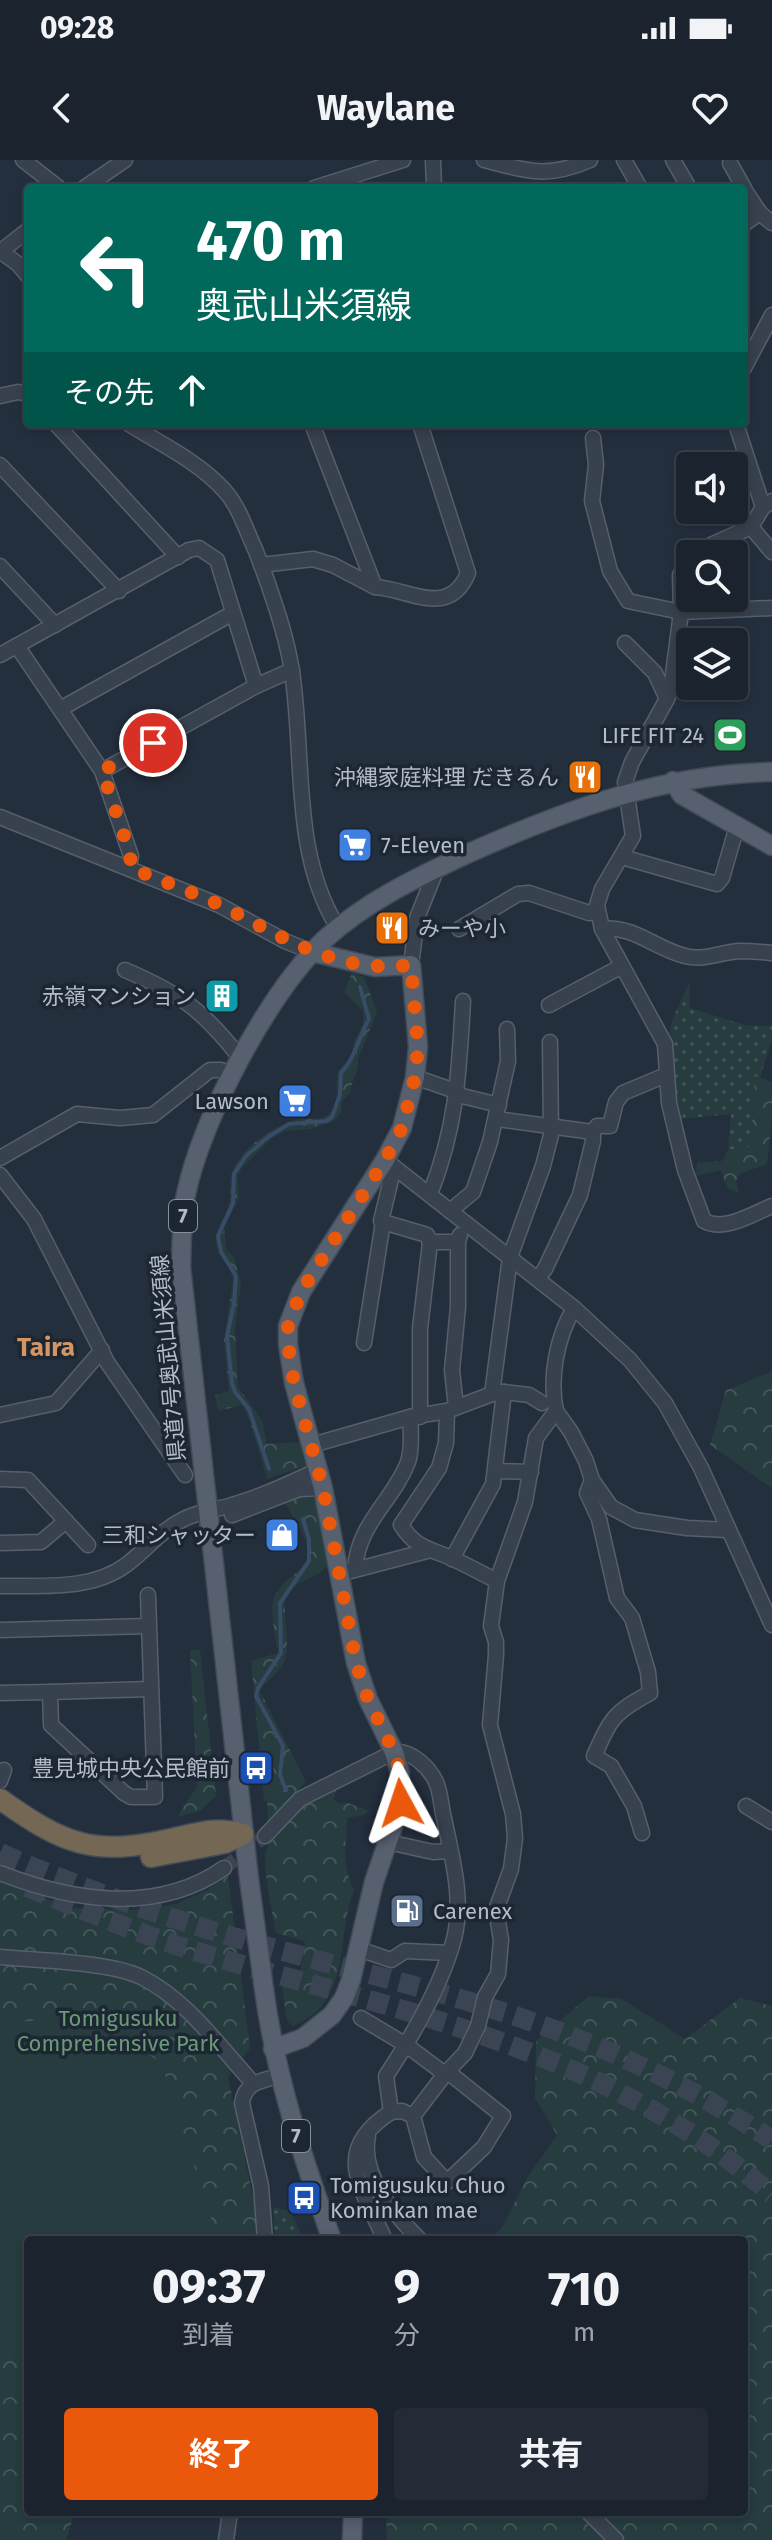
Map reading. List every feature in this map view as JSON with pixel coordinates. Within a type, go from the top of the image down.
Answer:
[{"type":"highway","points":[[0,1799],[59,1837],[96,1846],[136,1847],[223,1828],[243,1834]]},
{"type":"highway","points":[[0,1815],[64,1852],[97,1858],[155,1857],[225,1843],[243,1834]]},
{"type":"main road","name":"県道7号奥武山米須線","points":[[331,2236],[291,2120],[273,2049],[243,1834],[183,1301],[182,1225],[186,1194],[200,1147],[237,1067],[280,996],[312,952],[376,900],[437,868],[535,825],[627,792],[707,776],[772,772]]},
{"type":"main road","points":[[673,781],[682,795],[772,846]]},
{"type":"main road","points":[[273,2049],[303,2038],[332,2015],[348,1989],[374,1882],[401,1803],[400,1773],[394,1752],[361,1681],[348,1571],[290,1362],[288,1326],[301,1292],[390,1163],[402,1128],[415,1077],[418,1047],[411,965],[375,967],[312,952]]},
{"type":"main road","points":[[352,2540],[353,2516]]},
{"type":"street","points":[[23,160],[54,184]]},
{"type":"street","points":[[90,184],[125,160]]},
{"type":"street","points":[[327,184],[403,160]]},
{"type":"street","points":[[433,160],[434,184]]},
{"type":"street","points":[[484,160],[535,173],[572,168],[590,160]]},
{"type":"street","points":[[624,160],[638,184]]},
{"type":"street","points":[[673,160],[687,184]]},
{"type":"street","points":[[730,163],[742,184]]},
{"type":"street","points":[[748,193],[766,218]]},
{"type":"street","points":[[24,233],[0,252],[24,271]]},
{"type":"street","points":[[748,355],[768,336],[772,315]]},
{"type":"street","points":[[0,396],[24,393]]},
{"type":"street","points":[[60,428],[178,557]]},
{"type":"street","points":[[135,428],[210,475],[227,493],[261,565],[292,670],[307,840],[324,903],[338,928]]},
{"type":"street","points":[[314,428],[375,587]]},
{"type":"street","points":[[261,565],[313,559],[333,565],[375,587],[389,588],[422,599],[438,600],[458,590],[468,573],[421,428]]},
{"type":"street","points":[[723,540],[751,527],[768,504],[738,428]]},
{"type":"street","points":[[593,438],[596,465],[592,501],[610,571],[628,601],[676,611]]},
{"type":"street","points":[[0,465],[119,591]]},
{"type":"street","points":[[751,527],[772,552]]},
{"type":"street","points":[[0,655],[199,548],[217,560],[256,686]]},
{"type":"street","points":[[0,566],[55,625]]},
{"type":"street","points":[[748,609],[772,608]]},
{"type":"street","points":[[681,612],[667,699],[632,762],[625,782],[633,836],[602,889],[597,912],[602,929],[665,1044],[669,1103],[685,1170],[704,1221],[719,1225],[772,1206]]},
{"type":"street","points":[[60,709],[233,613]]},
{"type":"street","points":[[625,643],[655,673],[667,699]]},
{"type":"street","points":[[17,646],[102,771],[131,856],[129,867]]},
{"type":"street","points":[[102,771],[256,686],[292,670]]},
{"type":"street","points":[[0,817],[219,905],[312,952]]},
{"type":"street","points":[[622,857],[717,884],[722,878],[737,826]]},
{"type":"street","points":[[411,965],[417,918],[437,868]]},
{"type":"street","points":[[459,929],[518,894],[529,893],[589,913],[597,912]]},
{"type":"street","points":[[602,929],[614,927],[687,957],[708,958],[740,951],[772,953]]},
{"type":"street","points":[[549,1005],[622,966]]},
{"type":"street","points":[[0,1158],[77,1114],[120,1118],[153,1115],[210,1070],[237,1067],[201,1012],[158,984],[125,970]]},
{"type":"street","points":[[430,1194],[444,1158],[458,1093],[463,1001]]},
{"type":"street","points":[[450,1211],[473,1192],[498,1112],[508,1061],[507,1029]]},
{"type":"street","points":[[452,1559],[493,1484],[496,1471],[498,1393],[510,1257],[543,1166],[551,1124],[550,1042]]},
{"type":"street","points":[[538,1278],[580,1195],[593,1132],[597,1126],[610,1126],[616,1102],[623,1093],[666,1075]]},
{"type":"street","points":[[415,1077],[498,1112],[593,1132]]},
{"type":"street","points":[[364,1343],[390,1163],[538,1278],[630,1360],[665,1403],[701,1468],[772,1625]]},
{"type":"street","points":[[0,1175],[34,1219],[102,1350],[185,1475]]},
{"type":"street","points":[[348,1571],[365,1532],[409,1460],[415,1417],[420,1329],[430,1242],[427,1235],[383,1222]]},
{"type":"street","points":[[468,1224],[458,1242],[452,1409],[446,1443],[439,1468],[401,1525],[407,1535],[427,1551],[452,1559],[497,1581]]},
{"type":"street","points":[[430,1242],[458,1242]]},
{"type":"street","points":[[574,1308],[559,1342],[554,1398],[556,1411],[571,1432],[592,1480],[611,1507],[635,1520],[728,1530]]},
{"type":"street","points":[[0,1415],[56,1403],[102,1350]]},
{"type":"street","points":[[312,1445],[452,1409],[498,1393],[529,1395],[542,1403]]},
{"type":"street","points":[[413,2116],[465,2053],[478,2026],[485,1997],[498,1974],[501,1940],[496,1910],[511,1869],[515,1838],[513,1814],[490,1725],[496,1655],[491,1626],[497,1581],[525,1502],[536,1438],[556,1411]]},
{"type":"street","points":[[496,1471],[531,1472]]},
{"type":"street","points":[[0,1479],[28,1480],[88,1545]]},
{"type":"street","points":[[0,1586],[66,1585],[94,1581],[127,1565],[166,1529],[182,1519],[320,1479]]},
{"type":"street","points":[[232,1515],[320,1479]]},
{"type":"street","points":[[592,1480],[587,1493],[599,1519],[617,1598],[632,1618],[648,1672],[650,1693],[621,1708],[608,1726],[594,1756],[611,1766],[634,1806],[642,1833]]},
{"type":"street","points":[[0,1543],[41,1542],[66,1521]]},
{"type":"street","points":[[348,1571],[427,1551]]},
{"type":"street","points":[[50,1692],[51,1725],[124,1793],[131,1797],[155,1797],[148,1595]]},
{"type":"street","points":[[0,1630],[148,1626]]},
{"type":"street","points":[[0,1693],[150,1689]]},
{"type":"street","points":[[265,1836],[300,1799],[394,1752],[402,1751],[415,1757],[436,1783],[457,1879],[457,1919],[437,1985],[386,2076],[391,2112]]},
{"type":"street","points":[[746,1806],[772,1822]]},
{"type":"street","points":[[388,1842],[433,1852],[450,1851]]},
{"type":"street","points":[[0,1873],[38,1888],[82,1896],[125,1899],[178,1892],[205,1881],[224,1868]]},
{"type":"street","points":[[359,1949],[391,1960],[405,1951],[449,1953]]},
{"type":"street","points":[[0,1957],[108,1968],[139,1975],[187,2010],[253,2083]]},
{"type":"street","points":[[361,2018],[406,2045],[445,2074],[453,2076],[503,2116],[484,2147],[447,2182],[424,2157],[413,2116]]},
{"type":"street","points":[[265,2236],[261,2186],[242,2103],[245,2090],[253,2083],[279,2076]]},
{"type":"street","points":[[383,2236],[356,2174],[355,2157],[362,2136],[391,2112],[402,2111],[413,2116]]},
{"type":"street","points":[[370,2128],[366,2154],[370,2166],[392,2211],[416,2236]]},
{"type":"street","points":[[226,2540],[229,2516]]},
{"type":"street","points":[[592,2516],[616,2540]]},
{"type":"green space","points":[[352,973],[364,977],[377,1012],[358,1059],[351,1092],[342,1102],[341,1113],[334,1121],[312,1129],[285,1131],[272,1138],[241,1169],[238,1176],[239,1199],[224,1227],[226,1249],[234,1257],[241,1283],[235,1329],[238,1387],[262,1420],[267,1444],[302,1442],[308,1465],[267,1479],[250,1421],[242,1405],[218,1411],[215,1395],[229,1391],[224,1341],[233,1280],[217,1247],[216,1236],[229,1206],[232,1174],[252,1144],[281,1125],[324,1117],[333,1108],[338,1071],[352,1056],[354,1041],[363,1025],[363,1011],[344,992]]},
{"type":"green space","points":[[690,982],[690,1008],[745,1025],[772,1026],[772,1039],[760,1078],[755,1077],[750,1147],[728,1150],[731,1114],[680,1119],[669,1039],[674,1017]]},
{"type":"green space","points":[[755,1076],[772,1082],[767,1164],[739,1174],[736,1182],[739,1193],[727,1188],[721,1170],[696,1176],[697,1163],[722,1161],[728,1150],[750,1147]]},
{"type":"green space","points":[[772,1367],[772,1488],[710,1445],[726,1390],[771,1372]]},
{"type":"green space","points":[[307,1493],[315,1497],[328,1564],[288,1594],[284,1662],[260,1691],[306,1782],[268,1822],[251,1661],[278,1653],[272,1608],[274,1597],[304,1565],[307,1556],[304,1536],[283,1500]]},
{"type":"green space","points":[[190,1650],[200,1650],[216,1796],[200,1811],[177,1817],[197,1786]]},
{"type":"green space","points":[[337,1786],[334,1800],[339,1804],[348,1803],[369,1811],[347,1818],[345,1854],[354,1890],[334,1985],[312,2015],[293,2026],[287,2021],[281,1980],[299,1983],[305,1941],[276,1933],[266,1852],[270,1840],[285,1820]]},
{"type":"green space","name":"Tomigusuku Comprehensive Park","points":[[228,1876],[250,2048],[228,2077],[260,2236],[24,2236],[24,2516],[74,2516],[66,2540],[0,2540],[0,1882],[71,1908],[132,1910],[176,1904]]},
{"type":"green space","points":[[589,1996],[622,1999],[685,2039],[740,1998],[772,2006],[772,2540],[387,2540],[386,2516],[748,2516],[748,2236],[492,2236],[502,2228],[527,2178],[557,2135],[535,2098],[536,2041]]},
{"type":"green space","points":[[55,2019],[108,2026],[161,2063],[217,2236],[24,2236],[24,2367],[0,2326],[5,2323],[0,2308],[0,2033],[19,2022]]},
{"type":"green space","points":[[273,2207],[290,2211],[302,2236],[275,2236]]},
{"type":"waterway","points":[[269,1469],[249,1409],[235,1392],[232,1383],[227,1336],[236,1276],[221,1252],[218,1236],[233,1203],[234,1174],[246,1156],[289,1124],[326,1121],[332,1117],[340,1095],[341,1073],[369,1019],[360,987]]},
{"type":"waterway","points":[[286,1790],[280,1775],[283,1746],[256,1696],[281,1653],[280,1603],[309,1561],[309,1539],[303,1519]]},
{"type":"tunnel","points":[[224,1868],[265,1836]]},
{"type":"tunnel","points":[[0,1853],[96,1892],[194,1925],[458,1998],[544,2026],[662,2076],[772,2140]]},
{"type":"tunnel","points":[[27,1887],[170,1943],[421,2015],[568,2068],[639,2103],[707,2144],[772,2195]]},
{"type":"place","name":"LIFE FIT 24","points":[[730,735]]},
{"type":"place","name":"沖縄家庭料理 だきるん","points":[[585,777]]},
{"type":"place","name":"7-Eleven","points":[[355,845]]},
{"type":"place","name":"みーや小","points":[[392,928]]},
{"type":"place","name":"赤嶺マンション","points":[[222,996]]},
{"type":"place","name":"Lawson","points":[[295,1101]]},
{"type":"place","name":"三和シャッター","points":[[282,1535]]},
{"type":"place","name":"豊見城中央公民館前","points":[[256,1768]]},
{"type":"place","name":"Carenex","points":[[407,1911]]},
{"type":"place","name":"Tomigusuku Chuo Kominkan mae","points":[[304,2198]]},
{"type":"district","name":"Taira","points":[[46,1347]]},
{"type":"route","points":[[153,743],[102,771],[131,856],[129,867],[219,905],[312,952],[375,967],[411,965],[418,1047],[410,1103],[402,1128],[301,1292],[288,1326],[294,1383],[323,1488],[356,1663],[368,1699],[394,1752],[400,1773],[401,1803]]}]
